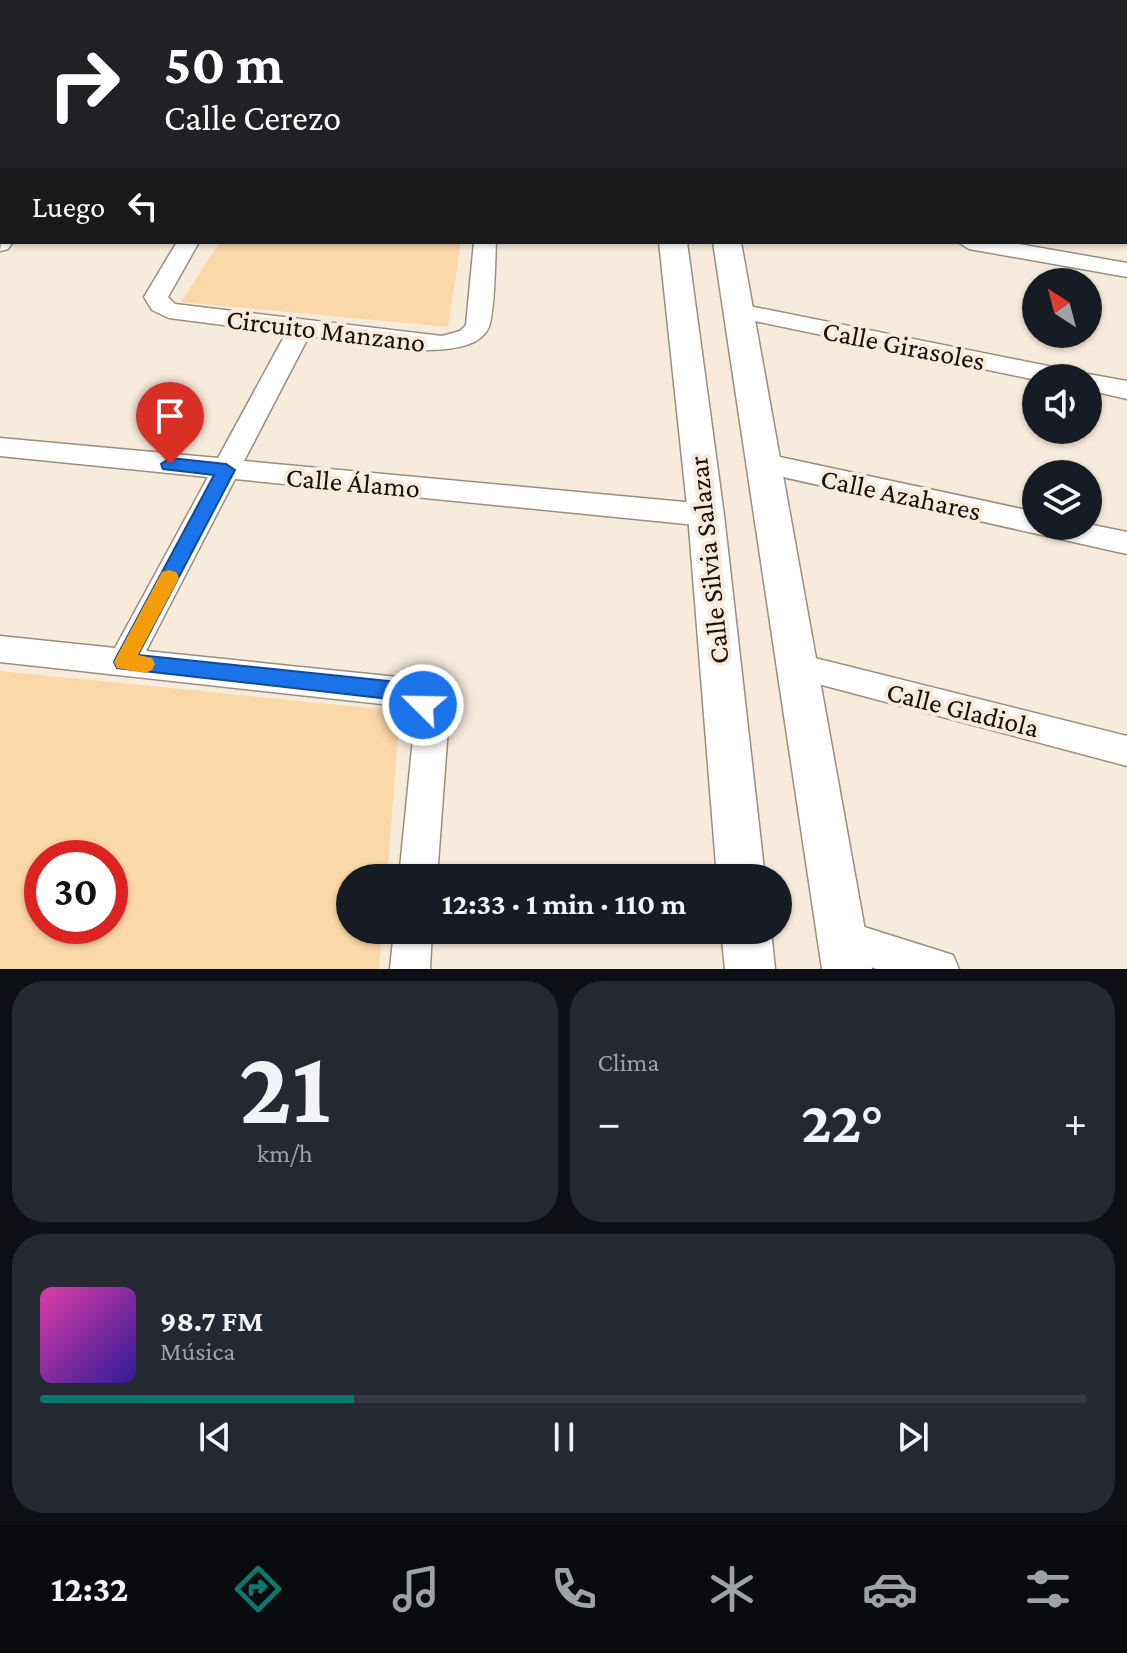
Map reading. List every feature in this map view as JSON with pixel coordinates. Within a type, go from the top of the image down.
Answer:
[{"type":"street","name":"Circuito Manzano","points":[[187,244],[156,297],[164,309],[175,313],[442,344],[462,340],[478,326],[485,244]]},
{"type":"street","name":"Calle Silvia Salazar","points":[[673,244],[706,515],[740,864]]},
{"type":"street","points":[[727,244],[845,954],[939,969]]},
{"type":"street","points":[[980,244],[1127,270]]},
{"type":"street","name":"Calle Girasoles","points":[[739,311],[1022,369]]},
{"type":"street","points":[[124,662],[301,328]]},
{"type":"street","points":[[1102,385],[1127,390]]},
{"type":"street","name":"Calle Álamo","points":[[0,447],[706,515]]},
{"type":"street","name":"Calle Azahares","points":[[766,464],[1022,520]]},
{"type":"street","points":[[1102,538],[1127,543]]},
{"type":"street","points":[[0,649],[398,691],[415,697],[429,716],[431,728],[419,864]]},
{"type":"street","name":"Calle Gladiola","points":[[799,667],[1127,751]]},
{"type":"street","points":[[410,969],[412,944]]},
{"type":"street","points":[[747,944],[750,969]]},
{"type":"shaded area","points":[[219,244],[461,244],[448,327],[181,302]]},
{"type":"shaded area","points":[[0,671],[400,711],[388,864],[336,864],[336,944],[381,944],[379,969],[0,969]]},
{"type":"slow traffic","points":[[145,664],[124,662],[169,578]]},
{"type":"route","points":[[170,464],[226,470],[124,662],[398,691],[415,697],[423,705]]}]
